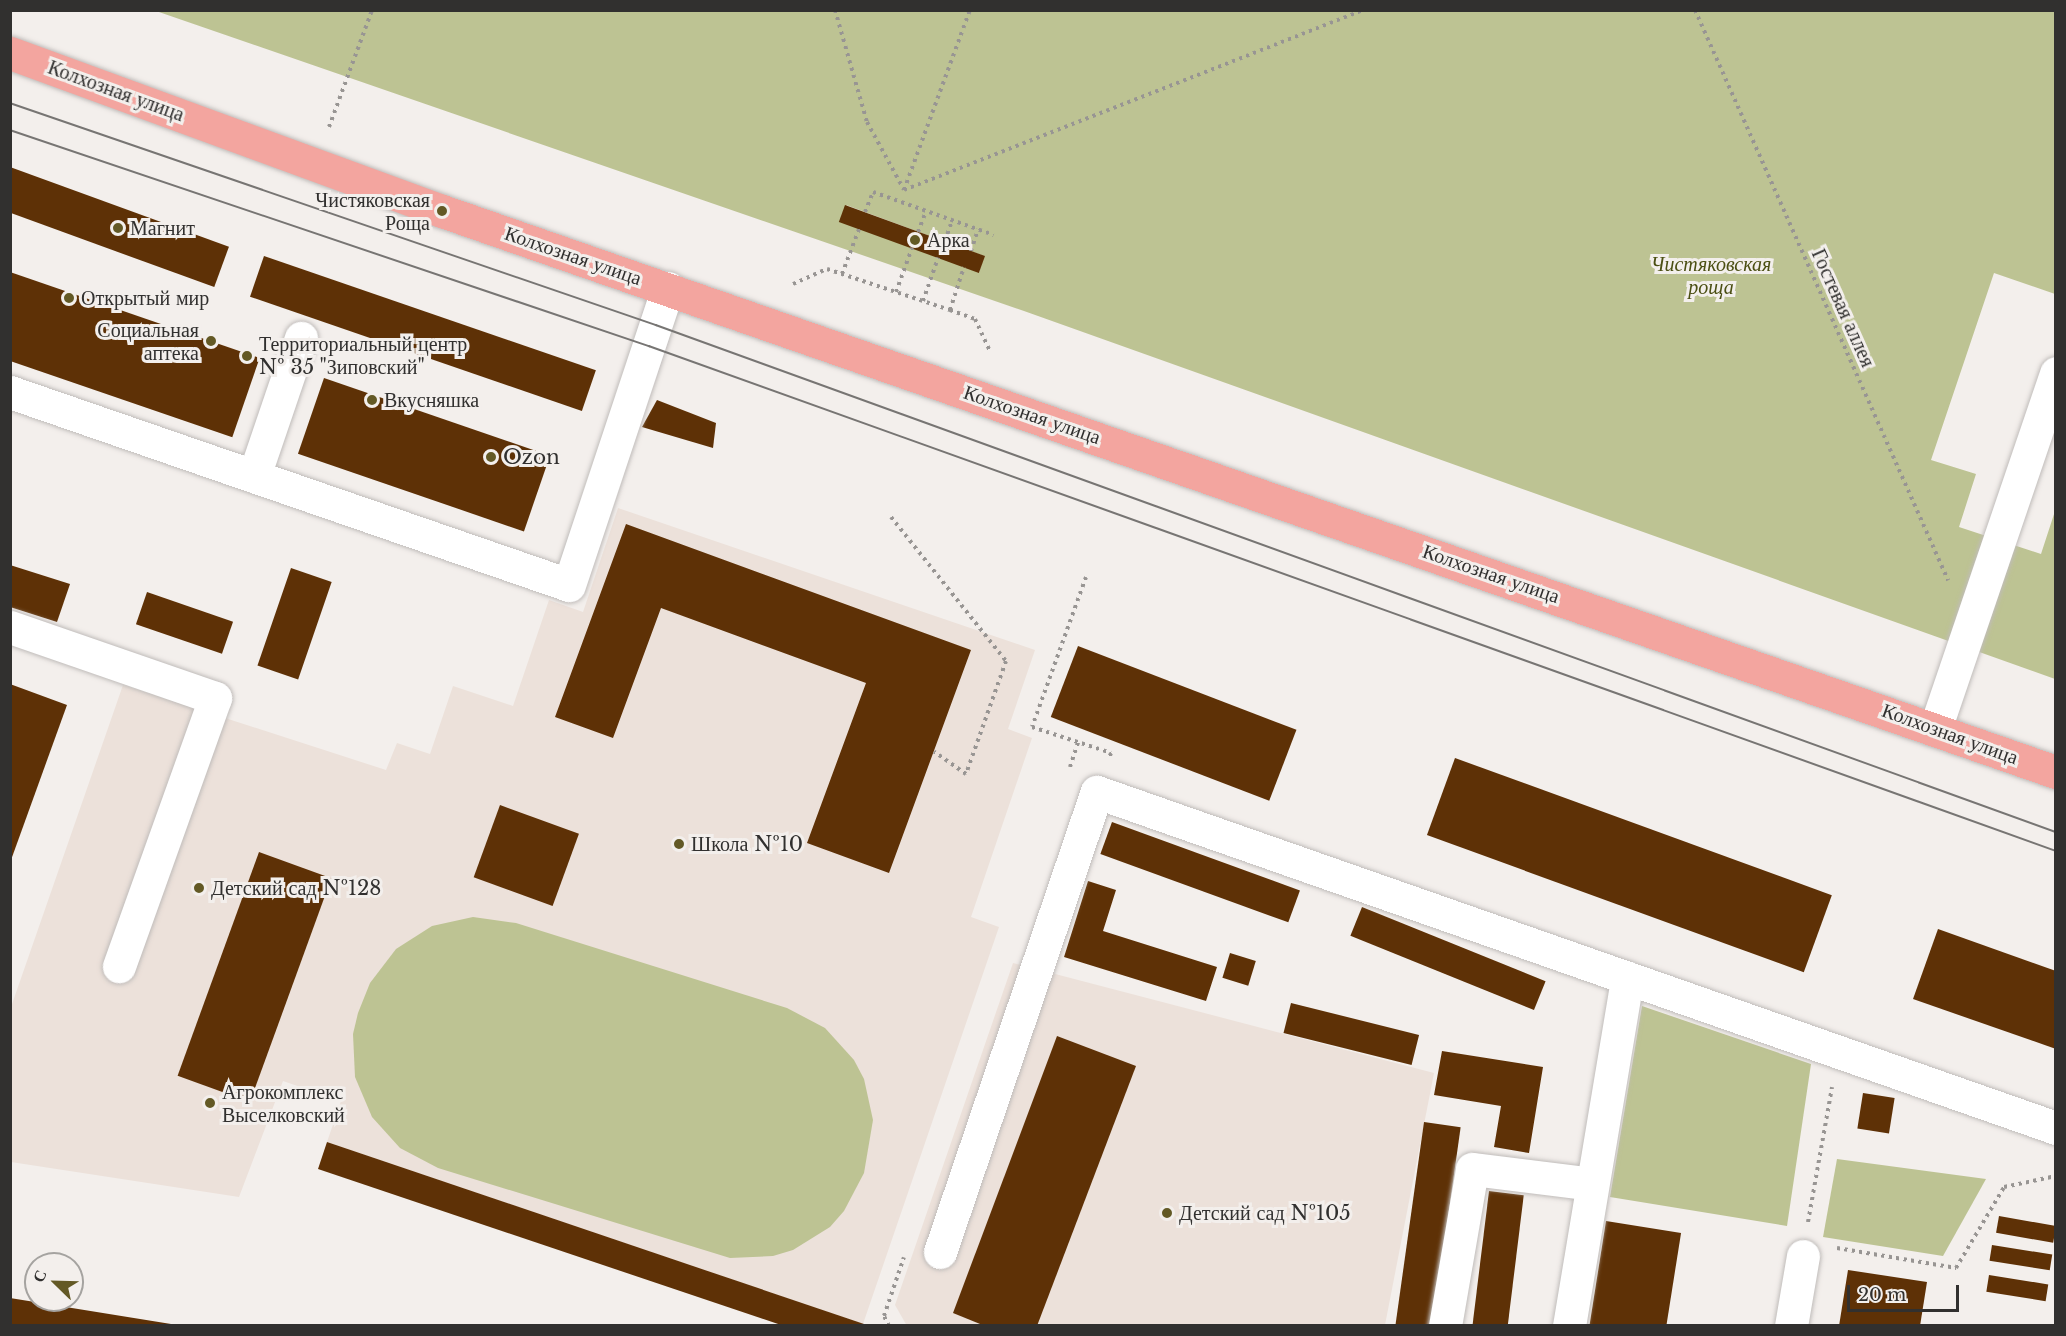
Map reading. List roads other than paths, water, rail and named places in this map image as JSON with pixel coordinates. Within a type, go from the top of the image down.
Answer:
[{"type":"main road","name":"Колхозная улица","points":[[10,53],[442,211],[2055,772]]},
{"type":"lane","points":[[10,393],[569,585],[668,288]]},
{"type":"lane","points":[[254,476],[301,338]]},
{"type":"lane","points":[[1935,729],[2055,373]]},
{"type":"lane","points":[[10,627],[215,698],[119,966]]},
{"type":"lane","points":[[940,1252],[1097,792],[2055,1128]]},
{"type":"lane","points":[[1569,1326],[1627,978]]},
{"type":"lane","points":[[1445,1326],[1472,1169],[1592,1184]]},
{"type":"lane","points":[[1791,1326],[1803,1249]]},
{"type":"tram line","points":[[10,103],[656,325],[2056,832]]},
{"type":"tram line","points":[[10,130],[649,346],[2056,851]]},
{"type":"place","name":"Чистяковская Роща","points":[[442,211]]},
{"type":"place","name":"Магнит","points":[[118,228]]},
{"type":"place","name":"Арка","points":[[915,240]]},
{"type":"place","name":"Открытый мир","points":[[69,298]]},
{"type":"place","name":"Социальная аптека","points":[[211,341]]},
{"type":"place","name":"Территориальный центр № 35 \"Зиповский\"","points":[[247,356]]},
{"type":"place","name":"Вкусняшка","points":[[372,400]]},
{"type":"place","name":"Ozon","points":[[491,457]]},
{"type":"place","name":"Школа №10","points":[[679,844]]},
{"type":"place","name":"Детский сад №128","points":[[199,888]]},
{"type":"place","name":"Агрокомплекс Выселковский","points":[[210,1103]]},
{"type":"place","name":"Детский сад №105","points":[[1167,1213]]},
{"type":"park label","name":"Чистяковская роща","points":[[1711,276]]}]
